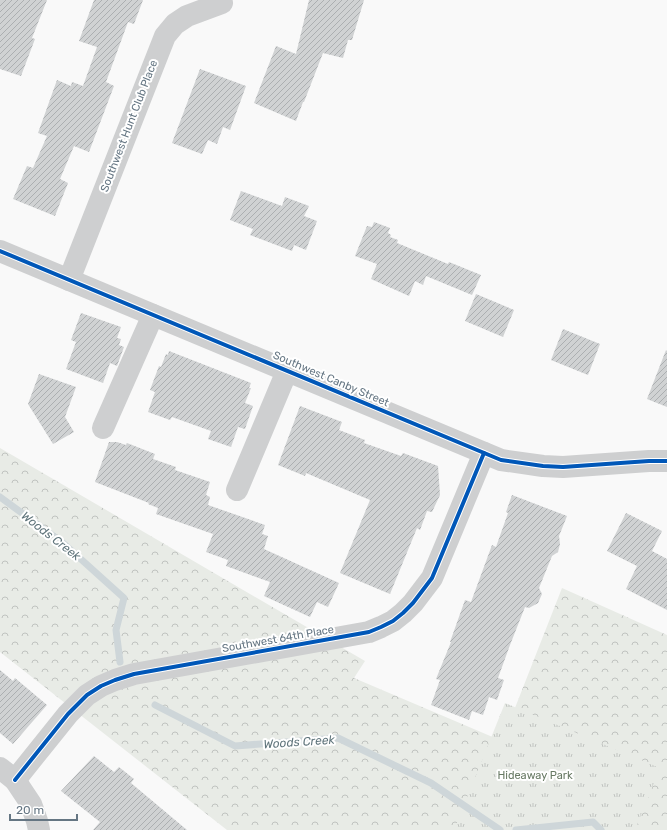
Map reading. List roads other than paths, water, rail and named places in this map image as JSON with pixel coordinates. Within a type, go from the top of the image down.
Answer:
[{"type":"street","name":"Southwest Hunt Club Place","points":[[69,280],[165,36],[174,24],[187,16],[222,3]]},
{"type":"street","name":"Southwest Canby Street","points":[[0,250],[501,460],[543,466],[563,467],[667,461]]},
{"type":"street","points":[[103,428],[153,315]]},
{"type":"street","name":"Southwest Canby Street","points":[[237,490],[287,371]]},
{"type":"street","name":"Southwest 64th Place","points":[[7,774],[87,696],[101,686],[115,680],[134,674],[369,632],[393,621],[414,603],[432,578],[484,453]]},
{"type":"street","points":[[7,774],[31,804],[39,830]]},
{"type":"waterway","name":"Woods Creek","points":[[0,497],[63,543],[124,598],[116,630],[120,662]]},
{"type":"waterway","name":"Woods Creek","points":[[155,705],[235,746],[338,738],[431,783],[500,830]]},
{"type":"waterway","name":"Woods Creek","points":[[516,830],[593,822],[601,830]]},
{"type":"park label","name":"Hideaway Park","points":[[535,775]]}]
